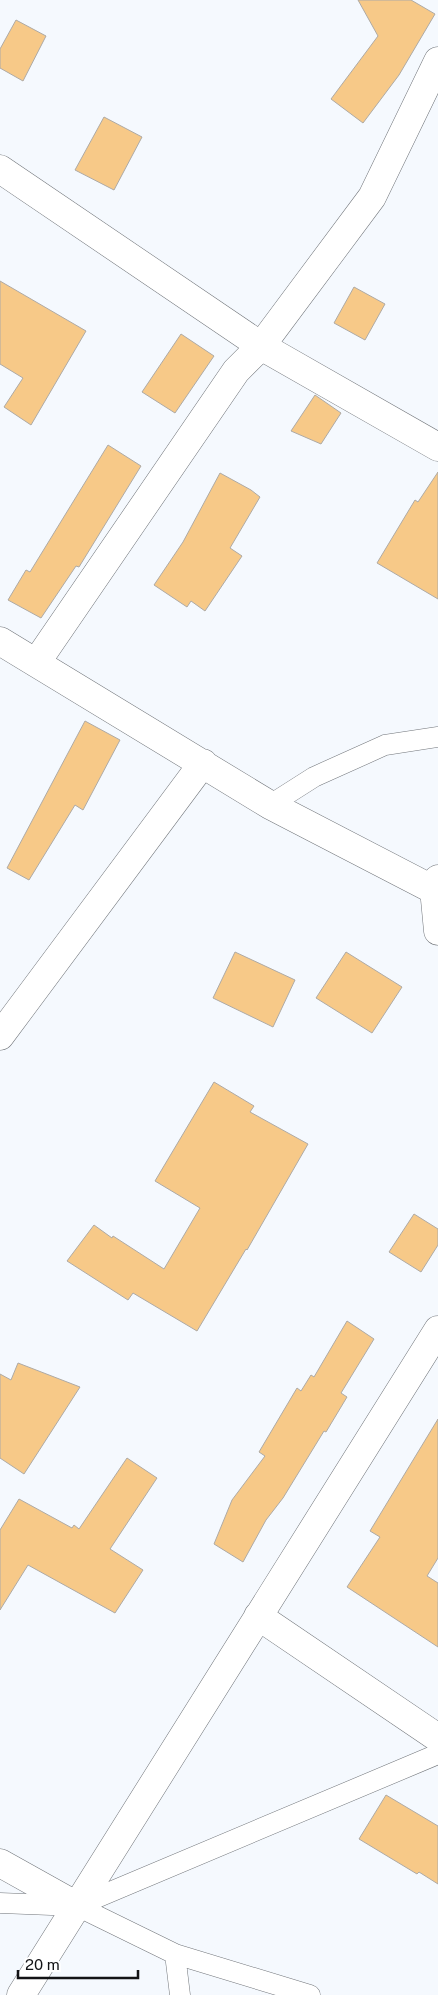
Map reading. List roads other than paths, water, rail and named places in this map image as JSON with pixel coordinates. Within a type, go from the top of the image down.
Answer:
[{"type":"street","points":[[36,663],[236,371],[261,346],[372,196],[438,61]]},
{"type":"street","points":[[0,169],[261,346],[438,447]]},
{"type":"street","points":[[0,641],[270,805],[437,887],[438,931]]},
{"type":"street","points":[[0,1036],[203,763]]},
{"type":"street","points":[[21,1995],[258,1616],[436,1338]]},
{"type":"street","points":[[258,1616],[438,1738]]},
{"type":"street","points":[[0,1863],[77,1906]]},
{"type":"lane","points":[[270,805],[314,777],[385,746],[438,737]]},
{"type":"lane","points":[[77,1906],[438,1754]]},
{"type":"lane","points":[[0,1902],[77,1906],[175,1954],[310,1995]]},
{"type":"lane","points":[[175,1954],[180,1995]]}]
